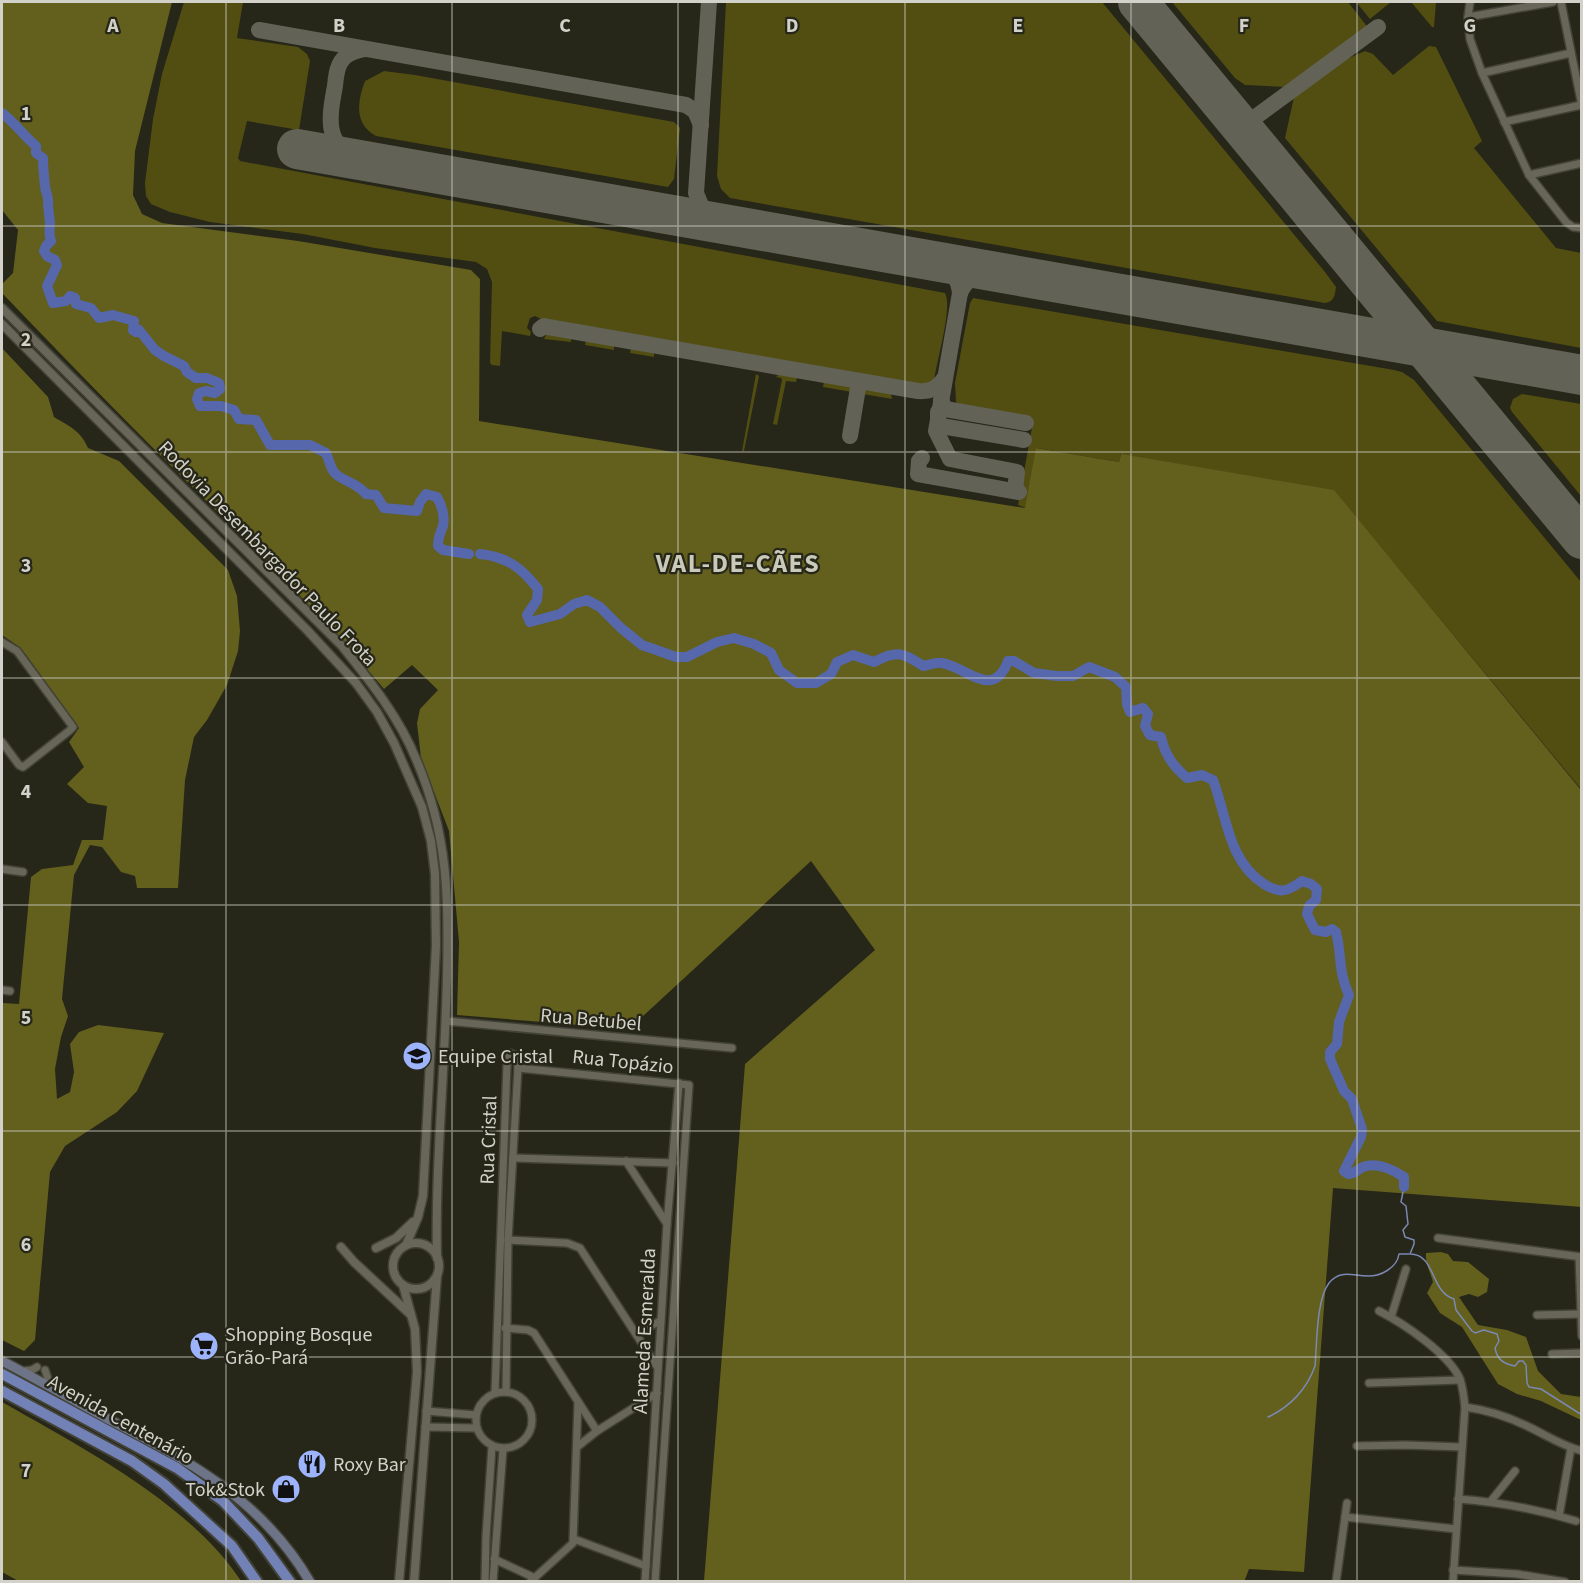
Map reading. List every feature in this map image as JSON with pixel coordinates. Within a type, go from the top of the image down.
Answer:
[{"type":"main road","points":[[2,1360],[156,1443],[237,1496],[282,1542],[310,1581]]},
{"type":"main road","name":"Avenida Centenário","points":[[2,1374],[177,1468],[223,1502],[258,1538],[290,1581]]},
{"type":"main road","name":"Avenida Centenário","points":[[2,1391],[132,1461],[164,1484],[232,1546],[257,1581]]},
{"type":"street","points":[[1470,2],[1468,17],[1470,39],[1482,73],[1529,175],[1566,222],[1573,227],[1581,228]]},
{"type":"street","points":[[1468,17],[1553,2]]},
{"type":"street","points":[[1504,122],[1581,106],[1561,2]]},
{"type":"street","points":[[1482,73],[1571,53]]},
{"type":"street","points":[[1529,175],[1581,163]]},
{"type":"street","name":"Rodovia Desembargador Paulo Frota","points":[[2,308],[342,646],[386,704],[416,759],[442,840],[447,881],[446,1022],[436,1200],[437,1258]]},
{"type":"street","name":"Rodovia Desembargador Paulo Frota","points":[[2,324],[299,622],[356,683],[377,712],[412,783],[422,807],[431,841],[435,874],[436,946],[423,1196],[418,1217],[406,1245]]},
{"type":"street","points":[[2,642],[17,651],[73,727],[21,767],[2,742]]},
{"type":"street","points":[[2,869],[23,872]]},
{"type":"street","name":"Rua Betubel","points":[[446,1022],[732,1048]]},
{"type":"street","name":"Rua Cristal","points":[[495,1393],[503,1283],[508,1240],[518,1068],[517,1056],[509,1053],[505,1113],[503,1283],[506,1392]]},
{"type":"street","name":"Rua Topázio","points":[[518,1068],[689,1085]]},
{"type":"street","name":"Alameda Esmeralda","points":[[645,1581],[660,1321],[679,1083]]},
{"type":"street","name":"Alameda Esmeralda","points":[[655,1581],[689,1085]]},
{"type":"street","points":[[505,1113],[515,1113]]},
{"type":"street","points":[[513,1158],[673,1163]]},
{"type":"street","points":[[626,1161],[667,1224]]},
{"type":"street","points":[[672,1176],[683,1176]]},
{"type":"street","points":[[376,1248],[401,1234],[418,1217]]},
{"type":"street","points":[[1438,1238],[1580,1257],[1581,1336]]},
{"type":"street","points":[[508,1240],[567,1243],[580,1248],[658,1368]]},
{"type":"street","points":[[399,1581],[411,1456],[417,1340],[403,1285],[394,1274],[393,1261],[398,1251],[412,1243],[425,1245],[434,1252],[438,1270],[414,1581]]},
{"type":"street","points":[[341,1247],[410,1314]]},
{"type":"street","points":[[1391,1317],[1406,1269]]},
{"type":"street","points":[[403,1285],[419,1289],[429,1285],[436,1276]]},
{"type":"street","points":[[661,1310],[673,1311]]},
{"type":"street","points":[[1379,1311],[1391,1317],[1448,1362],[1460,1380],[1465,1407],[1453,1581]]},
{"type":"street","points":[[1537,1315],[1581,1314]]},
{"type":"street","points":[[636,1334],[660,1321]]},
{"type":"street","points":[[505,1328],[528,1330],[534,1333],[597,1431]]},
{"type":"street","points":[[1552,1354],[1581,1353]]},
{"type":"street","points":[[22,1372],[41,1368],[51,1388]]},
{"type":"street","points":[[1369,1383],[1460,1380]]},
{"type":"street","points":[[506,1392],[523,1399],[532,1416],[528,1435],[513,1447],[503,1449],[485,1442],[477,1428],[476,1415],[483,1401],[495,1393],[506,1392]]},
{"type":"street","points":[[577,1447],[597,1431],[657,1393]]},
{"type":"street","points":[[494,1559],[532,1580],[571,1547],[574,1539],[578,1402]]},
{"type":"street","points":[[1465,1407],[1496,1414],[1527,1426],[1553,1441],[1581,1451]]},
{"type":"street","points":[[656,1408],[667,1408]]},
{"type":"street","points":[[426,1411],[476,1415]]},
{"type":"street","points":[[425,1427],[477,1428]]},
{"type":"street","points":[[485,1581],[492,1446]]},
{"type":"street","points":[[1357,1446],[1462,1447]]},
{"type":"street","points":[[1559,1516],[1571,1448]]},
{"type":"street","points":[[493,1581],[503,1449]]},
{"type":"street","points":[[411,1456],[415,1462],[414,1474],[419,1476],[423,1473]]},
{"type":"street","points":[[1491,1501],[1515,1471]]},
{"type":"street","points":[[1458,1498],[1491,1501],[1576,1521]]},
{"type":"street","points":[[1336,1581],[1347,1503]]},
{"type":"street","points":[[1345,1517],[1456,1529]]},
{"type":"street","points":[[648,1527],[658,1528]]},
{"type":"street","points":[[486,1537],[496,1539]]},
{"type":"street","points":[[574,1539],[646,1566]]},
{"type":"street","points":[[1453,1570],[1517,1574],[1565,1581]]},
{"type":"shaded area","points":[[2,2],[172,2],[135,151],[133,195],[142,214],[162,223],[298,241],[471,270],[480,279],[479,421],[1025,508],[1036,448],[1119,462],[1121,454],[1334,490],[1581,790],[1582,1207],[1333,1188],[1304,1572],[1249,1569],[1244,1582],[704,1581],[745,1064],[875,950],[811,861],[629,1029],[457,1015],[459,942],[449,831],[421,758],[417,723],[420,709],[438,690],[412,665],[384,689],[298,594],[2,293],[2,284],[13,273],[18,230],[2,210]]},
{"type":"shaded area","points":[[184,2],[243,2],[237,38],[298,47],[307,54],[310,61],[299,130],[247,121],[238,158],[240,161],[945,293],[946,322],[934,382],[923,386],[543,320],[535,316],[530,318],[527,328],[531,332],[530,336],[502,331],[500,366],[492,365],[490,363],[492,282],[487,269],[476,262],[375,248],[303,234],[210,222],[170,212],[151,204],[146,196],[145,183],[153,119],[162,74]]},
{"type":"shaded area","points":[[726,2],[1102,2],[1325,272],[1336,287],[1333,298],[1325,303],[730,198],[721,189],[717,176]]},
{"type":"shaded area","points":[[1172,2],[1348,2],[1366,27],[1286,87],[1245,85],[1235,78]]},
{"type":"shaded area","points":[[1356,2],[1391,2],[1370,19]]},
{"type":"shaded area","points":[[1411,2],[1436,2],[1434,27],[1432,27]]},
{"type":"shaded area","points":[[1429,46],[1436,47],[1482,141],[1474,148],[1556,248],[1581,253],[1581,348],[1437,321],[1285,138],[1297,92],[1333,65],[1365,51],[1373,54],[1393,75]]},
{"type":"shaded area","points":[[384,71],[674,122],[680,128],[674,179],[668,187],[376,136],[364,125],[359,112],[359,104],[365,81]]},
{"type":"shaded area","points":[[973,298],[1394,370],[1414,380],[1581,582],[1581,789],[1393,562],[1121,454],[1119,462],[1037,448],[1026,508],[1018,505],[1033,422],[972,410],[956,402],[955,383],[970,303]]},
{"type":"shaded area","points":[[547,333],[571,336],[571,342],[544,339]]},
{"type":"shaded area","points":[[586,340],[614,345],[614,350],[585,345]]},
{"type":"shaded area","points":[[633,347],[654,352],[654,357],[630,353]]},
{"type":"shaded area","points":[[2,348],[48,397],[54,417],[78,433],[88,448],[119,461],[228,570],[237,596],[240,631],[238,651],[227,685],[207,720],[194,737],[185,780],[178,888],[137,888],[135,876],[121,872],[102,847],[90,845],[74,875],[62,999],[68,1016],[55,1069],[57,1099],[70,1092],[74,1072],[70,1044],[79,1032],[98,1025],[164,1033],[137,1091],[117,1112],[65,1146],[50,1172],[35,1340],[24,1351],[2,1340],[2,1003],[19,1004],[31,877],[42,869],[73,865],[82,840],[103,840],[107,806],[88,803],[67,784],[84,767],[69,742],[79,728],[26,655],[2,635]]},
{"type":"shaded area","points":[[780,373],[797,377],[796,382],[786,381],[777,425],[773,424],[782,380],[776,377]]},
{"type":"shaded area","points":[[756,374],[759,376],[744,451],[742,451]]},
{"type":"shaded area","points":[[824,382],[852,386],[852,392],[823,387]]},
{"type":"shaded area","points":[[865,388],[891,393],[892,399],[863,394]]},
{"type":"shaded area","points":[[1522,394],[1581,404],[1581,496],[1512,412],[1510,408],[1513,399]]},
{"type":"shaded area","points":[[1426,1253],[1448,1254],[1453,1261],[1468,1262],[1489,1279],[1487,1292],[1478,1297],[1469,1294],[1459,1297],[1478,1325],[1507,1330],[1526,1337],[1538,1371],[1561,1394],[1581,1397],[1581,1420],[1498,1384],[1462,1327],[1440,1313],[1427,1293],[1433,1282]]},
{"type":"shaded area","points":[[2,1402],[99,1458],[164,1502],[220,1553],[241,1581],[20,1582],[2,1572]]},
{"type":"waterway","points":[[2,113],[36,146],[36,153],[43,158],[51,241],[44,251],[47,256],[55,260],[57,265],[47,286],[53,303],[66,301],[70,296],[75,298],[76,304],[91,308],[99,318],[113,315],[134,321],[133,330],[136,332],[139,330],[155,350],[184,366],[187,372],[196,378],[207,378],[219,383],[220,389],[215,393],[206,391],[199,393],[197,399],[200,406],[221,406],[234,410],[239,419],[256,420],[270,445],[310,445],[326,453],[331,468],[337,475],[366,494],[376,495],[384,508],[417,511],[426,494],[437,497],[444,519],[438,546],[443,550],[469,554]]},
{"type":"waterway","points":[[480,554],[490,555],[513,564],[538,589],[537,600],[527,615],[530,622],[560,614],[574,604],[587,600],[600,607],[642,645],[676,657],[687,657],[717,642],[734,638],[754,644],[771,653],[779,670],[797,683],[816,683],[831,674],[837,662],[853,655],[874,662],[894,654],[905,655],[923,666],[942,663],[987,680],[995,679],[1002,673],[1008,661],[1014,661],[1034,673],[1073,676],[1089,667],[1115,677],[1126,687],[1130,712],[1143,708],[1148,714],[1145,726],[1150,735],[1161,737],[1167,755],[1178,769],[1187,778],[1202,775],[1213,780],[1230,837],[1243,863],[1252,874],[1264,884],[1279,890],[1292,888],[1302,881],[1317,889],[1316,900],[1309,906],[1307,914],[1315,930],[1326,932],[1332,929],[1336,932],[1343,979],[1349,995],[1339,1022],[1337,1044],[1330,1052],[1330,1059],[1344,1091],[1352,1099],[1362,1129],[1361,1137],[1344,1171],[1350,1174],[1366,1166],[1383,1167],[1404,1177],[1404,1187]]},
{"type":"waterway","points":[[1404,1187],[1401,1202],[1406,1206],[1408,1224],[1403,1230],[1405,1237],[1414,1240],[1410,1254],[1418,1256],[1429,1266],[1441,1289],[1454,1299],[1456,1310],[1472,1331],[1475,1333],[1484,1330],[1497,1334],[1499,1341],[1495,1348],[1501,1360],[1515,1366],[1519,1361],[1523,1361],[1526,1365],[1529,1387],[1541,1389],[1582,1415]]},
{"type":"waterway","points":[[1268,1417],[1284,1408],[1297,1396],[1312,1374],[1315,1366],[1319,1311],[1329,1283],[1338,1276],[1347,1274],[1378,1275],[1392,1267],[1399,1254],[1409,1254]]},
{"type":"taxiway","points":[[709,2],[696,193],[703,210],[717,224]]},
{"type":"taxiway","points":[[1242,127],[1378,27]]},
{"type":"taxiway","points":[[259,30],[686,105],[695,111],[701,125]]},
{"type":"taxiway","points":[[358,160],[347,154],[334,138],[331,129],[331,109],[339,66],[348,55],[364,49]]},
{"type":"taxiway","points":[[938,263],[954,275],[960,293]]},
{"type":"taxiway","points":[[987,271],[971,279],[960,293],[936,431],[950,459],[1017,472],[1015,491]]},
{"type":"taxiway","points":[[540,329],[544,326],[918,391],[934,388],[945,377]]},
{"type":"taxiway","points":[[850,436],[858,388],[860,384],[866,382]]},
{"type":"taxiway","points":[[941,400],[945,409],[1026,423]]},
{"type":"taxiway","points":[[938,412],[938,421],[941,426],[1024,440]]},
{"type":"taxiway","points":[[922,458],[919,461],[918,474],[1019,492]]},
{"type":"taxiway","points":[[1556,506],[1582,538]]},
{"type":"runway","points":[[1138,2],[1582,539]]},
{"type":"runway","points":[[297,149],[1582,375]]},
{"type":"place","name":"Equipe Cristal","points":[[417,1056]]},
{"type":"place","name":"Shopping Bosque Grão-Pará","points":[[204,1346]]},
{"type":"place","name":"Roxy Bar","points":[[312,1464]]},
{"type":"place","name":"Tok&Stok","points":[[286,1489]]},
{"type":"district","name":"VAL-DE-CÃES","points":[[738,563]]}]
